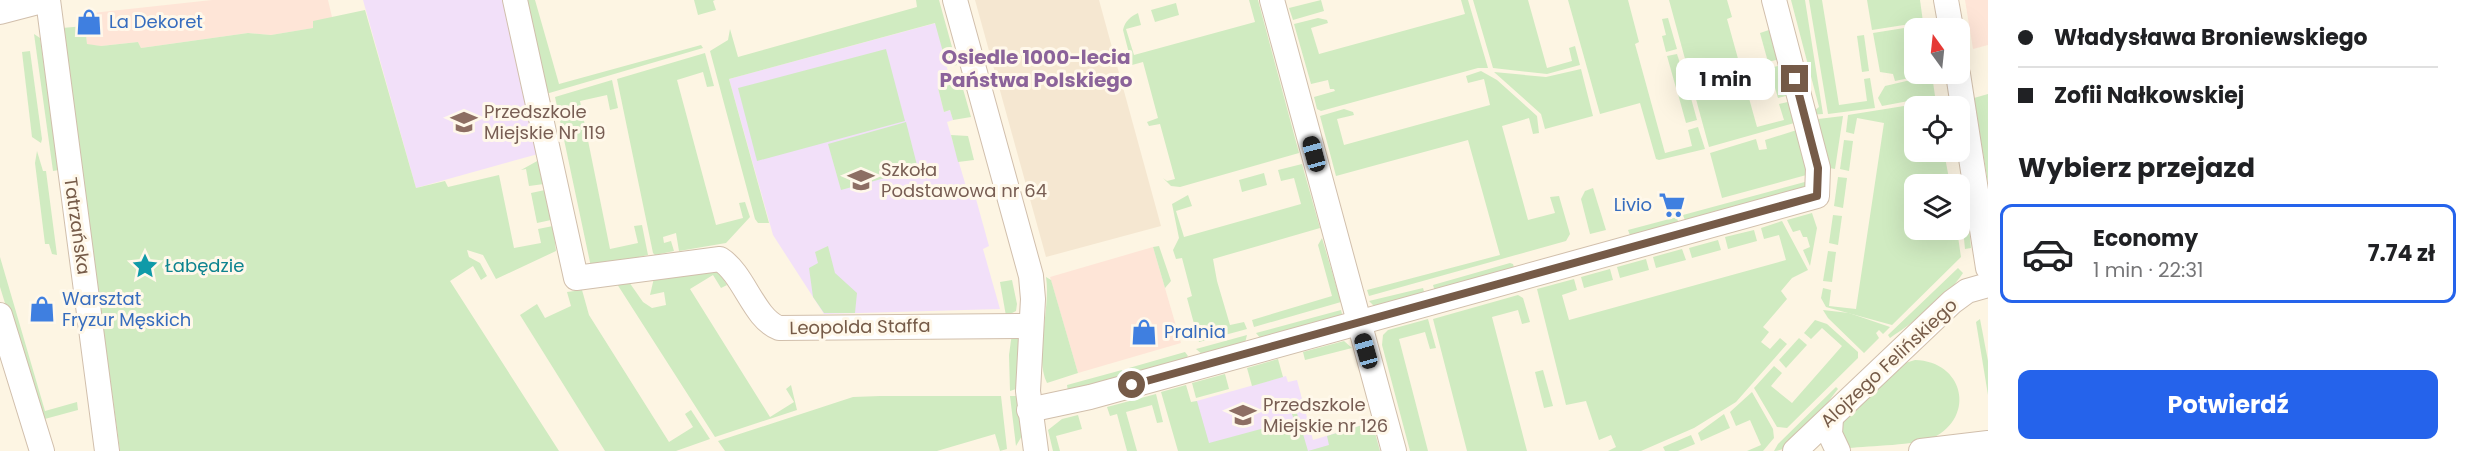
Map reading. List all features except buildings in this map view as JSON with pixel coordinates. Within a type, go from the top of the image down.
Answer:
[{"type":"street","points":[[0,12],[47,0]]},
{"type":"street","name":"Tatrzańska","points":[[47,0],[107,451]]},
{"type":"street","name":"Leopolda Staffa","points":[[515,0],[576,278],[720,259],[730,267],[766,319],[779,328],[1030,326]]},
{"type":"street","points":[[955,0],[1031,276],[1029,410],[1036,451]]},
{"type":"street","points":[[1272,0],[1394,451]]},
{"type":"street","points":[[1029,410],[1090,397],[1817,196],[1818,168],[1774,0]]},
{"type":"street","points":[[1946,0],[1949,18]]},
{"type":"street","points":[[1960,84],[1988,268]]},
{"type":"street","name":"Alojzego Felińskiego","points":[[1795,451],[1952,302],[1967,291],[1988,285]]},
{"type":"street","points":[[0,315],[42,451]]},
{"type":"street","points":[[1831,418],[1830,434],[1838,451]]},
{"type":"street","points":[[1921,451],[1988,443]]},
{"type":"shaded area","points":[[212,0],[328,0],[332,17],[314,28],[271,35],[248,33],[141,48],[138,42],[101,46],[87,45],[83,14]]},
{"type":"shaded area","name":"Przedszkole Miejskie Nr 119","points":[[363,0],[506,0],[538,154],[416,188]]},
{"type":"shaded area","points":[[975,0],[1099,0],[1161,226],[1046,257]]},
{"type":"shaded area","points":[[1965,0],[1988,0],[1988,45],[1973,49],[1970,18],[1968,18]]},
{"type":"shaded area","name":"Szkoła Podstawowa nr 64","points":[[936,23],[951,84],[938,88],[944,112],[950,110],[953,120],[947,122],[970,200],[976,199],[989,246],[983,249],[1000,309],[824,314],[773,235],[729,79]]},
{"type":"shaded area","points":[[1153,247],[1181,343],[1078,373],[1050,277]]},
{"type":"shaded area","name":"Przedszkole Miejskie nr 126","points":[[1286,376],[1288,382],[1297,380],[1313,440],[1372,422],[1380,451],[1190,451],[1193,402]]},
{"type":"green space","points":[[519,0],[535,0],[559,84],[701,45],[703,48],[539,96]]},
{"type":"green space","points":[[694,0],[715,0],[713,1],[716,10],[698,15]]},
{"type":"green space","points":[[916,0],[939,0],[957,65],[947,67],[935,23],[729,79],[769,223],[758,223],[755,219],[710,51],[728,40],[730,29],[738,57],[917,7]]},
{"type":"green space","points":[[1249,0],[1258,0],[1299,153],[1180,187],[1171,186],[1163,178],[1167,181],[1175,179],[1160,124],[1149,126],[1147,122],[1158,118],[1143,62],[1132,65],[1124,27],[1128,20],[1138,13],[1141,25],[1126,29],[1134,55],[1255,22]]},
{"type":"green space","points":[[1321,0],[1324,11],[1293,20],[1289,8]]},
{"type":"green space","points":[[1461,0],[1468,0],[1488,68],[1478,68],[1321,111],[1317,109],[1314,97],[1335,91],[1330,89],[1328,80],[1311,84],[1294,24],[1318,18],[1327,20],[1328,23],[1311,28],[1319,54],[1465,14]]},
{"type":"green space","points":[[1473,0],[1528,0],[1547,68],[1572,61],[1569,48],[1575,46],[1580,65],[1547,74],[1493,68]]},
{"type":"green space","points":[[1568,0],[1628,0],[1639,42],[1635,44],[1665,153],[1692,146],[1688,130],[1698,127],[1705,149],[1656,159],[1640,103],[1600,114]]},
{"type":"green space","points":[[1669,0],[1727,0],[1732,17],[1727,19],[1757,127],[1784,120],[1779,104],[1792,101],[1798,122],[1709,147]]},
{"type":"green space","points":[[1791,0],[1805,0],[1823,114],[1809,115],[1819,107]]},
{"type":"green space","points":[[1809,0],[1822,0],[1839,105],[1867,101],[1864,79],[1870,78],[1875,108],[1828,114]]},
{"type":"green space","points":[[1867,0],[1920,0],[1922,18],[1904,18],[1904,25],[1872,30]]},
{"type":"green space","points":[[1176,3],[1179,15],[1155,22],[1151,10]]},
{"type":"green space","points":[[365,10],[416,188],[445,181],[448,187],[499,175],[514,248],[541,243],[538,229],[553,226],[556,251],[496,279],[483,255],[467,250],[469,257],[480,263],[487,276],[481,280],[473,266],[450,281],[559,451],[120,451],[62,28],[85,26],[87,44],[101,46],[138,42],[141,48],[248,33],[271,35],[313,28],[313,21]]},
{"type":"green space","points":[[1668,18],[1677,49],[1666,52],[1662,36],[1666,35],[1662,19]]},
{"type":"green space","points":[[1904,28],[1904,79],[1895,81],[1893,74],[1880,72],[1873,33]]},
{"type":"green space","points":[[1772,29],[1780,59],[1768,62],[1760,33]]},
{"type":"green space","points":[[34,34],[40,38],[59,170],[53,171]]},
{"type":"green space","points":[[1864,35],[1869,71],[1862,72],[1857,36]]},
{"type":"green space","points":[[886,49],[905,121],[757,161],[738,88]]},
{"type":"green space","points":[[30,51],[41,143],[32,137],[22,52]]},
{"type":"green space","points":[[705,53],[714,86],[707,87],[703,72],[677,80],[716,225],[743,218],[739,203],[745,202],[750,217],[726,243],[679,251],[676,233],[663,237],[664,243],[671,241],[674,251],[655,255],[617,79]]},
{"type":"green space","points":[[1677,54],[1687,85],[1676,88],[1667,56]]},
{"type":"green space","points":[[1782,65],[1790,95],[1778,98],[1769,68]]},
{"type":"green space","points":[[1581,69],[1593,116],[1545,129],[1541,114],[1494,72],[1546,77]]},
{"type":"green space","points":[[1481,71],[1497,80],[1537,116],[1539,133],[1533,134],[1529,118],[1502,126],[1528,220],[1555,213],[1550,197],[1559,196],[1570,234],[1566,241],[1369,296],[1367,290],[1500,255],[1468,140],[1336,176],[1320,116],[1344,109],[1353,112],[1354,115],[1337,119],[1344,145],[1490,105],[1484,79],[1468,83],[1466,76]]},
{"type":"green space","points":[[612,80],[618,108],[610,110],[607,95],[580,101],[610,249],[638,243],[634,226],[642,225],[648,255],[591,267],[555,97]]},
{"type":"green space","points":[[961,82],[971,117],[953,120],[950,110],[944,112],[938,88]]},
{"type":"green space","points":[[1904,82],[1904,84],[1933,84],[1935,96],[1904,96],[1904,102],[1882,106],[1878,98],[1885,86]]},
{"type":"green space","points":[[1689,91],[1697,120],[1686,123],[1678,94]]},
{"type":"green space","points":[[1988,94],[1988,183],[1974,98]]},
{"type":"green space","points":[[1904,106],[1904,162],[1946,162],[1948,174],[1904,174],[1904,240],[1958,240],[1961,257],[1892,325],[1826,307],[1821,298],[1823,288],[1831,290],[1829,306],[1856,309],[1884,123],[1857,118],[1854,134],[1846,132],[1848,115]]},
{"type":"green space","points":[[1843,116],[1835,169],[1824,167],[1810,120]]},
{"type":"green space","points":[[906,122],[918,169],[841,190],[828,144]]},
{"type":"green space","points":[[1800,129],[1810,174],[1722,198],[1710,153],[1756,139],[1759,150],[1767,149],[1765,140]]},
{"type":"green space","points":[[951,135],[968,136],[974,160],[958,162]]},
{"type":"green space","points":[[1844,140],[1853,141],[1849,171],[1840,169]]},
{"type":"green space","points":[[37,151],[43,171],[46,171],[57,255],[52,254],[49,244],[45,244],[35,163]]},
{"type":"green space","points":[[539,160],[544,184],[529,186],[526,169],[521,170]]},
{"type":"green space","points":[[1302,164],[1320,228],[1213,259],[1230,325],[1244,322],[1247,329],[1199,342],[1187,298],[1192,296],[1182,258],[1176,259],[1173,250],[1179,238],[1172,204],[1188,195],[1192,206],[1176,211],[1184,237],[1301,204],[1294,178],[1281,181],[1278,170]]},
{"type":"green space","points":[[1264,173],[1267,185],[1242,192],[1239,180]]},
{"type":"green space","points":[[1838,177],[1847,178],[1843,208],[1834,206]]},
{"type":"green space","points":[[1812,180],[1806,191],[1686,223],[1683,215]]},
{"type":"green space","points":[[1593,188],[1606,230],[1590,234],[1581,199],[1585,191]]},
{"type":"green space","points":[[545,190],[551,220],[537,223],[531,193]]},
{"type":"green space","points":[[1812,213],[1817,228],[1810,266],[1803,250],[1810,247],[1807,237],[1803,237],[1800,230],[1793,232],[1787,220]]},
{"type":"green space","points":[[1833,215],[1842,216],[1838,245],[1829,243]]},
{"type":"green space","points":[[1677,217],[1679,226],[1631,238],[1628,230]]},
{"type":"green space","points":[[1782,221],[1808,270],[1792,278],[1781,291],[1787,299],[1763,327],[1769,332],[1761,342],[1770,349],[1780,338],[1787,344],[1736,402],[1694,428],[1641,451],[1608,451],[1616,447],[1611,435],[1599,440],[1586,401],[1566,405],[1537,289],[1574,279],[1577,290],[1562,295],[1569,320],[1786,260],[1779,235],[1764,239],[1761,228]]},
{"type":"green space","points":[[1754,230],[1757,241],[1728,249],[1725,237]]},
{"type":"green space","points":[[1322,238],[1341,302],[1254,327],[1252,320],[1332,296],[1318,245]]},
{"type":"green space","points":[[1970,238],[1971,248],[1965,249],[1964,240],[1970,240]]},
{"type":"green space","points":[[1718,240],[1721,250],[1692,258],[1689,248]]},
{"type":"green space","points":[[828,246],[835,273],[857,293],[855,313],[824,313],[813,297],[809,268],[818,263],[815,252]]},
{"type":"green space","points":[[1159,246],[1171,281],[1165,288],[1153,247]]},
{"type":"green space","points":[[1682,249],[1686,260],[1656,268],[1653,257]]},
{"type":"green space","points":[[1828,251],[1836,252],[1832,282],[1823,281]]},
{"type":"green space","points":[[0,257],[45,411],[77,402],[78,410],[41,420],[0,287]]},
{"type":"green space","points":[[1646,259],[1649,270],[1620,278],[1617,267]]},
{"type":"green space","points":[[1513,264],[1515,271],[1435,292],[1433,285]]},
{"type":"green space","points":[[1958,268],[1963,273],[1948,292],[1920,317],[1890,338],[1888,335]]},
{"type":"green space","points":[[711,269],[720,274],[727,285],[721,288],[713,275],[690,289],[770,417],[794,402],[786,389],[791,385],[797,410],[715,437],[617,284],[629,282],[643,302],[652,308],[666,305],[664,292],[650,295],[654,278]]},
{"type":"green space","points":[[1610,269],[1613,280],[1584,288],[1581,277]]},
{"type":"green space","points":[[1046,277],[1051,280],[1078,373],[1047,383],[1042,360]]},
{"type":"green space","points":[[1012,280],[1017,304],[1016,311],[1006,316],[1000,282]]},
{"type":"green space","points":[[1423,288],[1425,295],[1374,306],[1369,301]]},
{"type":"green space","points":[[582,290],[589,315],[669,442],[693,427],[685,414],[691,410],[710,439],[676,451],[605,451],[520,315],[537,304],[545,318],[571,306],[567,292]]},
{"type":"green space","points":[[1518,295],[1523,298],[1530,322],[1522,324],[1518,310],[1492,317],[1527,451],[1467,451],[1433,319]]},
{"type":"green space","points":[[1341,310],[1342,314],[1336,318],[1261,339],[1256,333]]},
{"type":"green space","points":[[1823,310],[1849,313],[1890,327],[1883,334],[1879,330],[1876,333],[1879,338],[1864,353],[1828,318]]},
{"type":"green space","points":[[1428,319],[1436,348],[1430,349],[1425,332],[1399,339],[1428,451],[1410,451],[1382,345],[1383,335],[1388,330]]},
{"type":"green space","points":[[1980,319],[1988,361],[1988,395],[1976,322]]},
{"type":"green space","points":[[1815,320],[1827,324],[1858,352],[1858,358],[1787,428],[1777,427],[1754,388],[1774,366],[1782,373],[1771,386],[1792,403],[1842,346],[1822,328],[1811,339],[1804,333]]},
{"type":"green space","points":[[1012,333],[1021,340],[1016,389],[1010,391],[1009,355]]},
{"type":"green space","points":[[1247,335],[1245,343],[1203,355],[1196,349]]},
{"type":"green space","points":[[1799,338],[1807,345],[1786,368],[1779,360]]},
{"type":"green space","points":[[1344,341],[1352,348],[1305,360],[1303,352]]},
{"type":"green space","points":[[1185,352],[1188,356],[1183,360],[1131,374],[1129,368]]},
{"type":"green space","points":[[1278,359],[1283,377],[1252,386],[1247,368]]},
{"type":"green space","points":[[1915,360],[1931,363],[1944,370],[1953,379],[1958,391],[1959,404],[1955,417],[1947,428],[1926,440],[1905,444],[1849,448],[1837,425],[1902,364]]},
{"type":"green space","points":[[1122,370],[1124,377],[1068,392],[1067,385]]},
{"type":"green space","points":[[1543,370],[1553,406],[1544,408],[1535,372]]},
{"type":"green space","points":[[1225,374],[1229,389],[1196,398],[1192,383]]},
{"type":"green space","points":[[1186,385],[1191,402],[1197,401],[1209,443],[1294,420],[1291,411],[1296,410],[1308,451],[1178,451],[1161,392]]},
{"type":"green space","points":[[1836,387],[1838,389],[1801,436],[1783,449],[1774,451],[1778,444]]},
{"type":"green space","points":[[1752,392],[1773,429],[1774,438],[1763,451],[1747,451],[1761,445],[1750,420],[1736,426],[1730,412]]},
{"type":"green space","points":[[1156,394],[1163,422],[1157,423],[1152,405],[1126,412],[1137,451],[1127,451],[1117,414],[1110,416],[1107,407]]},
{"type":"green space","points":[[1001,396],[1007,449],[1000,451],[995,434],[937,451],[725,451],[718,441],[853,397]]},
{"type":"green space","points":[[1010,396],[1021,396],[1023,434],[1016,446]]},
{"type":"green space","points":[[1724,414],[1730,428],[1701,441],[1698,433]]},
{"type":"green space","points":[[1078,415],[1082,429],[1056,436],[1060,451],[1053,451],[1048,430],[1062,419]]},
{"type":"green space","points":[[1372,422],[1380,451],[1308,451],[1329,445],[1327,436]]},
{"type":"green space","points":[[1691,435],[1695,444],[1678,451],[1665,451],[1663,447]]},
{"type":"place","name":"La Dekoret","points":[[89,22]]},
{"type":"place","name":"Przedszkole Miejskie Nr 119","points":[[464,122]]},
{"type":"place","name":"Szkoła Podstawowa nr 64","points":[[861,180]]},
{"type":"place","name":"Livio","points":[[1672,205]]},
{"type":"place","name":"Łabędzie","points":[[145,266]]},
{"type":"place","name":"Warsztat Fryzur Męskich","points":[[42,309]]},
{"type":"place","name":"Pralnia","points":[[1144,332]]},
{"type":"place","name":"Przedszkole Miejskie nr 126","points":[[1243,415]]},
{"type":"district","name":"Osiedle 1000-lecia Państwa Polskiego","points":[[1036,68]]},
{"type":"route","points":[[1132,385],[1817,196],[1818,168],[1795,79]]}]
